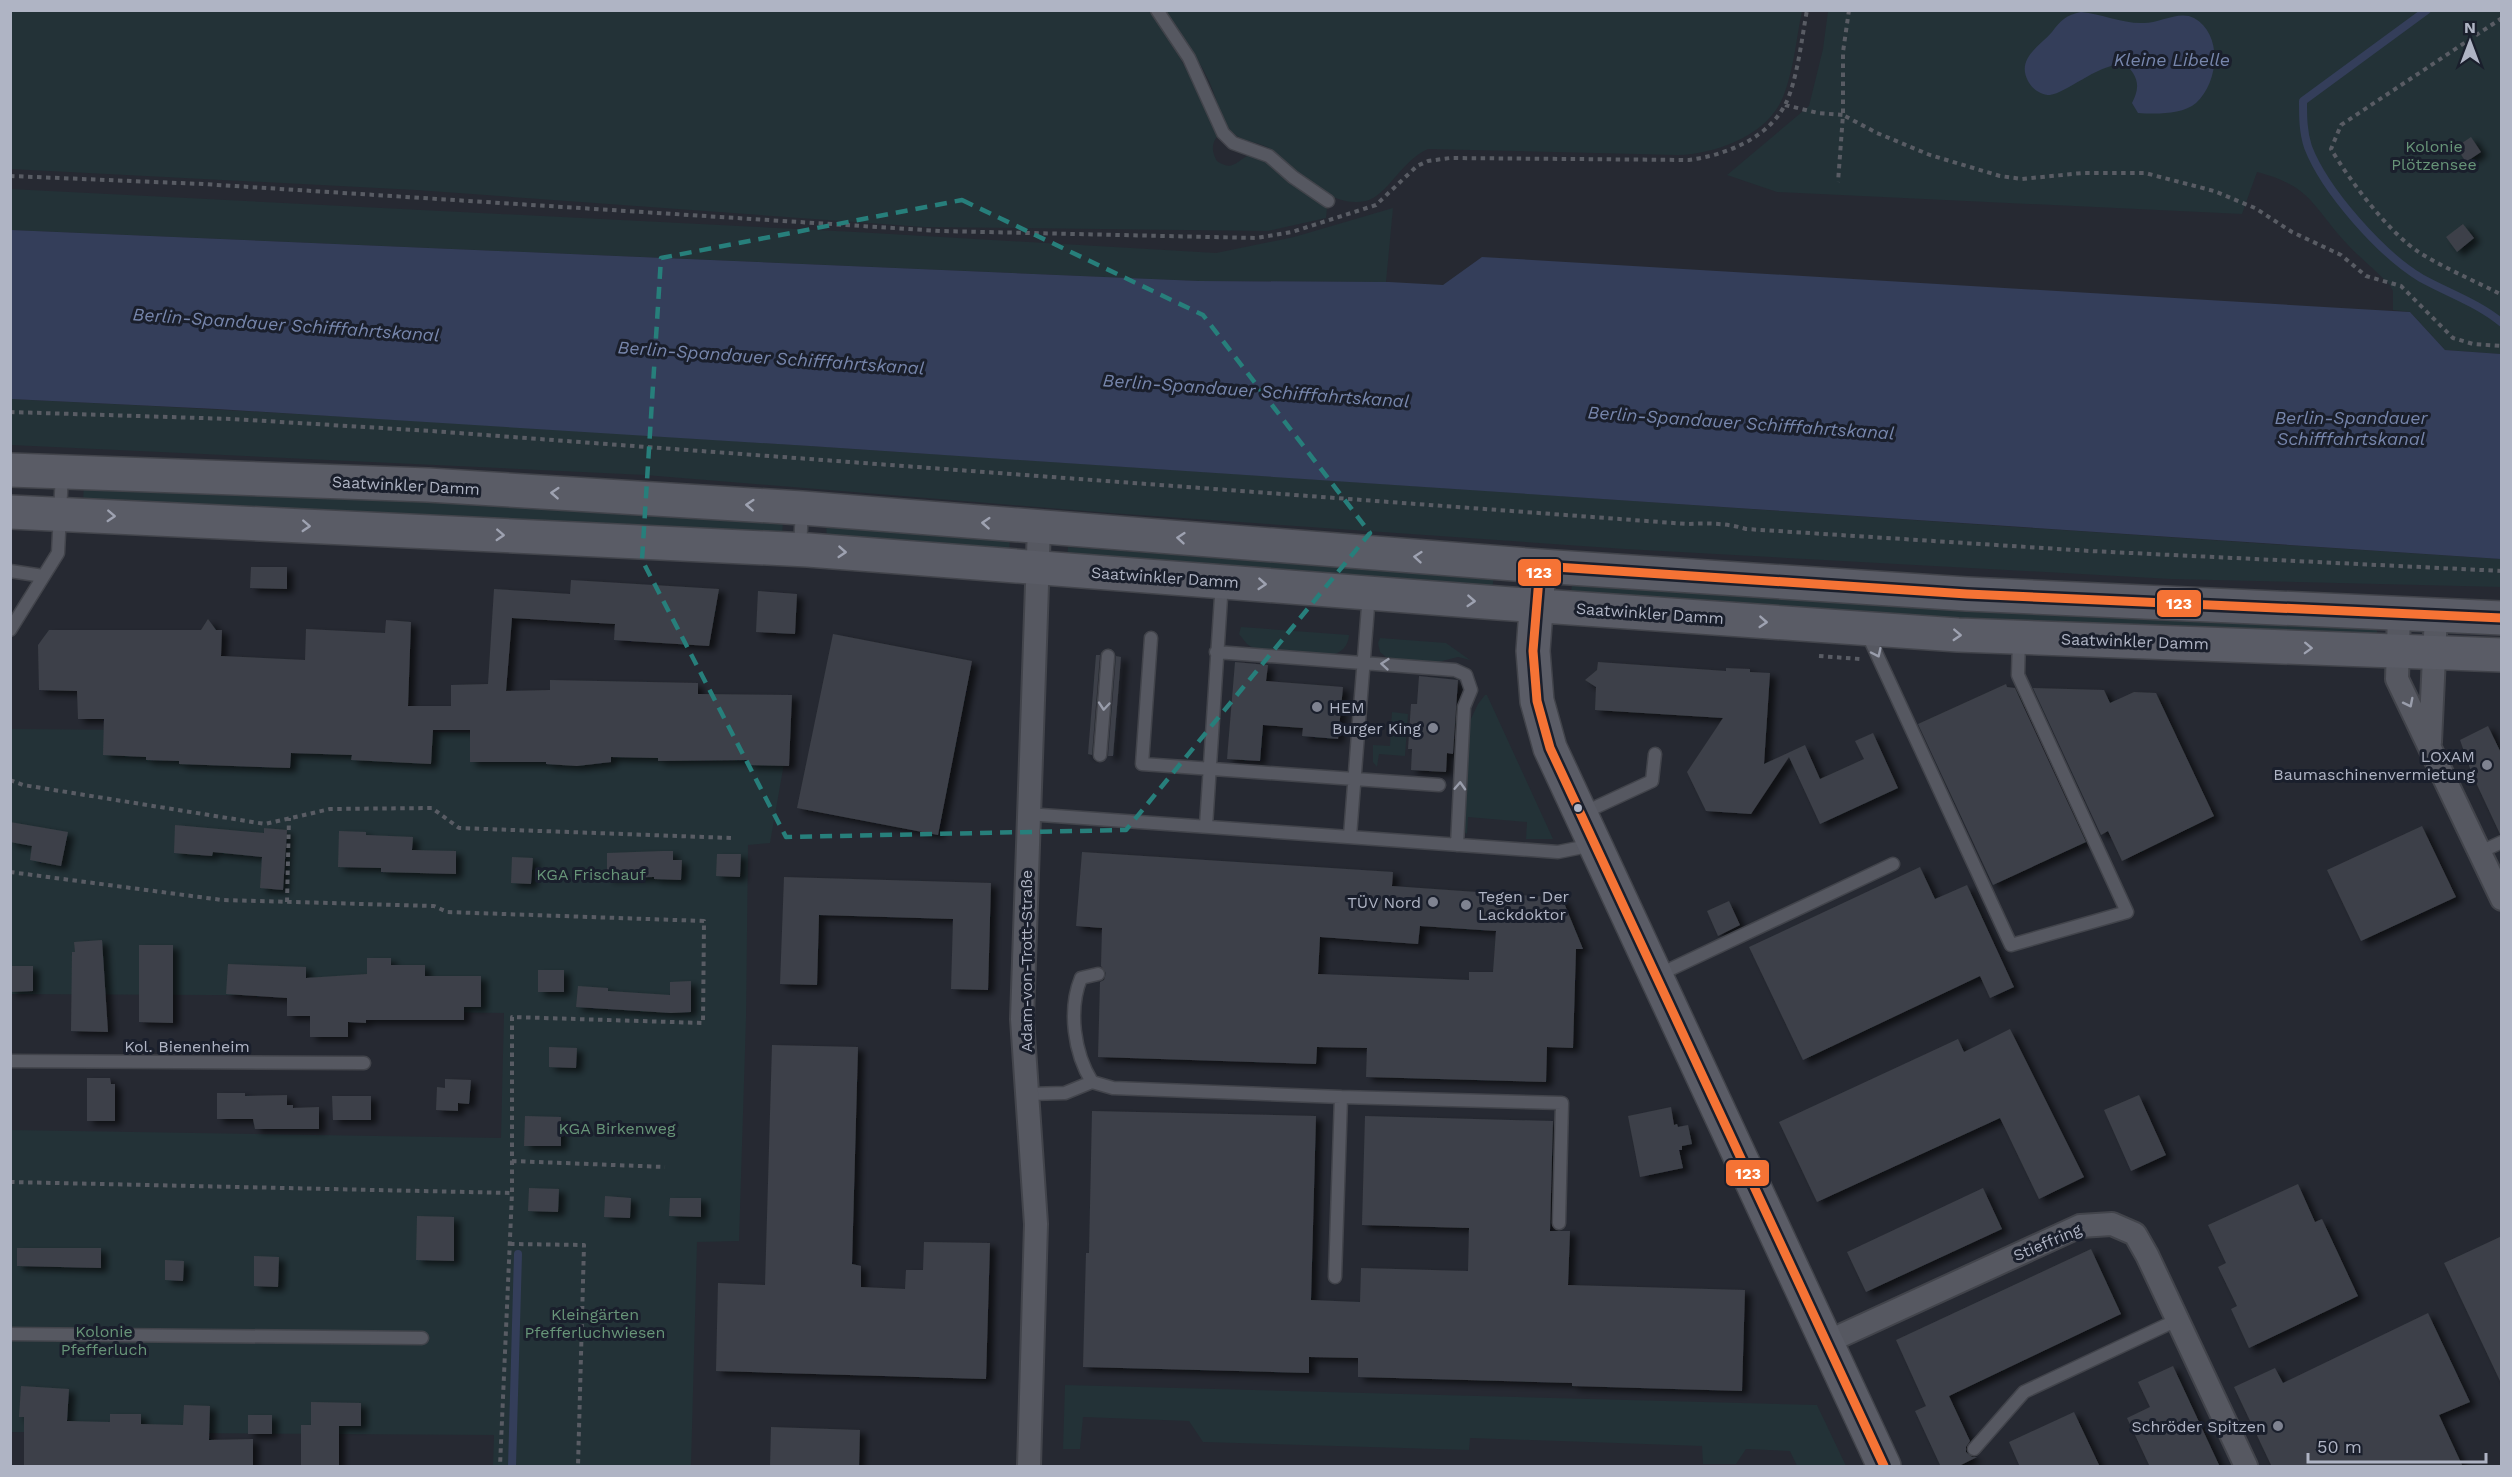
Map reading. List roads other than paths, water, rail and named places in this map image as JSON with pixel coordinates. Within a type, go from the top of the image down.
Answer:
[{"type":"main road","name":"Saatwinkler Damm","points":[[10,470],[428,485],[802,508],[1540,566],[1967,594],[2502,618]]},
{"type":"main road","name":"Saatwinkler Damm","points":[[10,512],[800,549],[1866,629],[2502,655]]},
{"type":"main road","points":[[1540,566],[1533,651],[1537,701],[1550,748],[1593,845],[1884,1467]]},
{"type":"street","name":"Adam-von-Trott-Straße","points":[[1029,1467],[1036,1224],[1022,1019],[1027,814],[1039,527]]},
{"type":"street","points":[[2399,614],[2397,679],[2502,899]]},
{"type":"street","points":[[2430,747],[2436,615]]},
{"type":"street","name":"Stieffring","points":[[1826,1343],[2080,1226],[2112,1224],[2135,1234],[2246,1467]]},
{"type":"lane","points":[[1157,10],[1189,58],[1223,133],[1233,143],[1269,156],[1293,177],[1328,201]]},
{"type":"lane","points":[[10,630],[58,553],[62,472]]},
{"type":"lane","points":[[800,549],[802,508]]},
{"type":"lane","points":[[10,571],[43,576]]},
{"type":"lane","points":[[1206,826],[1222,581]]},
{"type":"lane","points":[[1350,836],[1369,593]]},
{"type":"lane","points":[[1866,629],[2011,945],[2127,912],[2018,675],[2019,637]]},
{"type":"lane","points":[[1151,638],[1142,764],[1439,785]]},
{"type":"lane","points":[[1216,652],[1455,670],[1466,675],[1471,690],[1464,707],[1457,845]]},
{"type":"lane","points":[[1100,755],[1108,656]]},
{"type":"lane","points":[[1580,814],[1652,781],[1655,754]]},
{"type":"lane","points":[[1027,814],[1558,852],[1593,845]]},
{"type":"lane","points":[[2480,852],[2502,842]]},
{"type":"lane","points":[[1655,977],[1893,864]]},
{"type":"lane","points":[[1092,1082],[1081,1064],[1075,1011],[1076,991],[1081,978],[1098,974]]},
{"type":"lane","name":"Kol. Bienenheim","points":[[10,1061],[364,1063]]},
{"type":"lane","points":[[1028,1094],[1065,1093],[1092,1082],[1113,1088],[1562,1103],[1559,1223]]},
{"type":"lane","points":[[1335,1277],[1341,1097]]},
{"type":"lane","points":[[1974,1449],[2024,1392],[2177,1320]]},
{"type":"lane","points":[[10,1334],[422,1338]]},
{"type":"water","name":"Kleine Libelle","points":[[2081,12],[2136,23],[2182,15],[2194,18],[2210,35],[2213,46],[2213,71],[2204,94],[2196,103],[2183,110],[2168,113],[2138,113],[2132,103],[2137,88],[2135,77],[2126,66],[2116,65],[2093,73],[2050,95],[2037,91],[2028,81],[2025,73],[2027,59],[2061,21]]},
{"type":"water","name":"Berlin-Spandauer Schifffahrtskanal","points":[[11,230],[1199,281],[1389,282],[1443,285],[1482,257],[2410,312],[2445,350],[2501,354],[2501,559],[810,446],[217,409],[11,399]]},
{"type":"waterway","points":[[2427,10],[2303,101],[2306,141],[2327,183],[2356,220],[2389,254],[2421,278],[2473,304],[2502,323]]},
{"type":"waterway","points":[[512,1466],[518,1254]]},
{"type":"place","name":"HEM","points":[[1317,707]]},
{"type":"place","name":"Burger King","points":[[1433,728]]},
{"type":"place","name":"LOXAM Baumaschinenvermietung","points":[[2487,765]]},
{"type":"place","name":"TÜV Nord","points":[[1433,902]]},
{"type":"place","name":"Tegen - Der Lackdoktor","points":[[1466,905]]},
{"type":"place","name":"Schröder Spitzen","points":[[2278,1426]]},
{"type":"park label","name":"Kolonie Plötzensee","points":[[2434,155]]},
{"type":"park label","name":"KGA Frischauf","points":[[591,874]]},
{"type":"park label","name":"KGA Birkenweg","points":[[617,1128]]},
{"type":"park label","name":"Kleingärten Pfefferluchwiesen","points":[[595,1323]]},
{"type":"park label","name":"Kolonie Pfefferluch","points":[[104,1340]]}]
